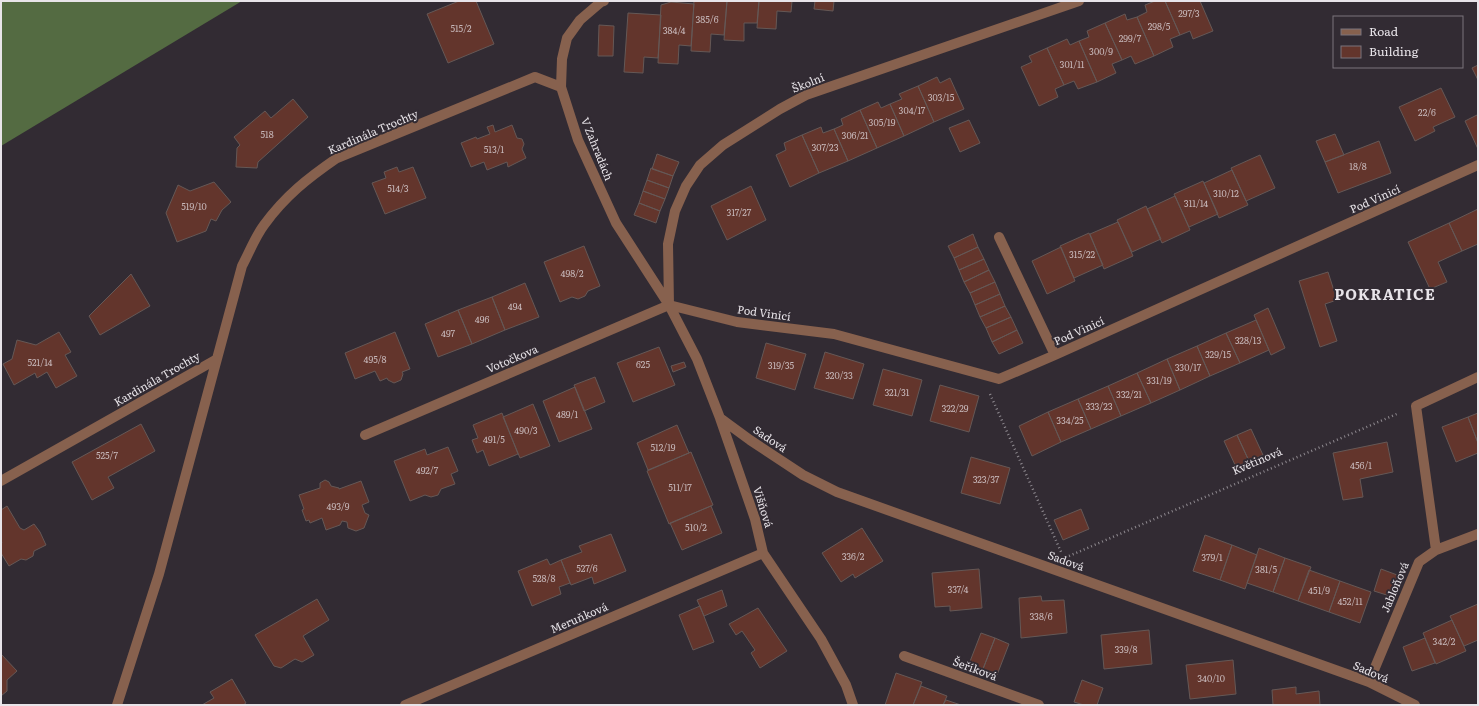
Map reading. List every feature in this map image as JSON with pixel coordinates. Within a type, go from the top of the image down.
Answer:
[{"type":"street","name":"V Zahradách","points":[[604,1],[580,20],[567,38],[562,58],[561,87],[578,140],[616,224],[669,305]]},
{"type":"street","name":"Školní","points":[[669,305],[668,244],[675,211],[686,186],[700,165],[723,145],[780,108],[806,95],[1079,1]]},
{"type":"street","name":"Kardinála Trochty","points":[[1,481],[217,358],[242,266],[263,226],[288,196],[309,177],[337,158],[535,77],[561,87]]},
{"type":"street","name":"Pod Vinicí","points":[[669,305],[737,322],[834,334],[999,379],[1478,165]]},
{"type":"street","points":[[999,237],[1055,355]]},
{"type":"street","name":"Višňová","points":[[669,305],[697,359],[720,418],[755,519],[763,553],[821,640],[846,686],[853,705]]},
{"type":"street","name":"Votočkova","points":[[364,435],[669,305]]},
{"type":"street","points":[[117,705],[159,574],[217,358]]},
{"type":"street","points":[[1436,550],[1416,406],[1478,376]]},
{"type":"street","name":"Sadová","points":[[720,418],[803,475],[837,492],[1368,682],[1414,705]]},
{"type":"street","name":"Jabloňová","points":[[1368,682],[1419,562],[1436,550],[1478,534]]},
{"type":"street","name":"Meruňková","points":[[405,705],[763,553]]},
{"type":"street","name":"Šeříková","points":[[904,656],[1039,705]]},
{"type":"path","name":"Květinová","points":[[981,374],[1064,558],[1416,406]]},
{"type":"green space","points":[[1,1],[242,1],[1,146]]},
{"type":"building","points":[[459,1],[476,1],[494,44],[448,63],[427,14]]},
{"type":"building","points":[[694,1],[727,1],[724,35],[711,34],[710,52],[691,51]]},
{"type":"building","points":[[727,1],[759,1],[757,23],[744,23],[744,41],[724,40]]},
{"type":"building","points":[[759,1],[792,1],[791,12],[777,11],[776,29],[757,28]]},
{"type":"building","points":[[815,1],[834,1],[833,11],[814,9]]},
{"type":"building","points":[[1155,1],[1165,1],[1180,35],[1170,39],[1173,47],[1154,56],[1137,17],[1147,12],[1145,5]]},
{"type":"building","points":[[1165,1],[1200,1],[1213,31],[1193,39],[1190,31],[1180,35]]},
{"type":"building","points":[[671,2],[694,4],[691,46],[679,45],[678,64],[658,63],[661,5]]},
{"type":"building","points":[[628,13],[661,15],[658,58],[644,57],[643,73],[624,72]]},
{"type":"building","points":[[1125,14],[1127,20],[1137,17],[1154,56],[1135,64],[1131,56],[1122,60],[1105,23]]},
{"type":"building","points":[[1105,23],[1122,60],[1112,64],[1116,73],[1097,82],[1079,41],[1089,37],[1087,31]]},
{"type":"building","points":[[599,25],[614,26],[613,56],[598,56]]},
{"type":"building","points":[[1067,39],[1070,45],[1079,41],[1097,82],[1078,89],[1074,81],[1064,85],[1047,48]]},
{"type":"building","points":[[1047,48],[1064,85],[1055,89],[1058,97],[1039,106],[1021,67],[1032,62],[1029,56]]},
{"type":"building","points":[[1478,65],[1478,80],[1472,68]]},
{"type":"building","points":[[937,77],[940,83],[950,78],[964,109],[934,122],[918,86]]},
{"type":"building","points":[[918,86],[934,122],[904,136],[890,104],[902,99],[899,94]]},
{"type":"building","points":[[1441,88],[1455,117],[1433,127],[1435,131],[1415,141],[1399,107]]},
{"type":"building","points":[[293,99],[308,117],[258,162],[257,168],[236,167],[237,148],[240,145],[234,137],[265,111],[271,118]]},
{"type":"building","points":[[878,102],[881,108],[890,104],[904,136],[877,148],[860,110]]},
{"type":"building","points":[[860,110],[877,148],[848,161],[834,129],[843,125],[841,119]]},
{"type":"building","points":[[1477,115],[1478,118],[1478,149],[1465,121]]},
{"type":"building","points":[[969,120],[980,143],[960,152],[949,128]]},
{"type":"building","points":[[493,125],[495,132],[512,125],[517,138],[522,139],[524,144],[522,149],[526,158],[508,167],[507,162],[487,170],[484,162],[471,167],[461,143],[476,137],[477,139],[490,134],[487,127]]},
{"type":"building","points":[[821,127],[823,133],[834,129],[848,161],[819,173],[802,135]]},
{"type":"building","points":[[1335,134],[1344,155],[1325,162],[1316,141]]},
{"type":"building","points":[[802,135],[819,173],[790,187],[776,155],[786,150],[784,143]]},
{"type":"building","points":[[1379,141],[1391,173],[1338,193],[1325,162]]},
{"type":"building","points":[[657,154],[679,162],[673,176],[652,169]]},
{"type":"building","points":[[1260,155],[1275,188],[1246,201],[1231,168]]},
{"type":"building","points":[[397,167],[399,172],[413,167],[426,198],[385,214],[372,183],[386,178],[384,172]]},
{"type":"building","points":[[651,168],[673,176],[669,188],[647,180]]},
{"type":"building","points":[[1232,170],[1248,205],[1219,218],[1204,183]]},
{"type":"building","points":[[647,180],[669,188],[665,199],[643,191]]},
{"type":"building","points":[[1203,181],[1218,214],[1189,227],[1174,194]]},
{"type":"building","points":[[214,182],[231,202],[222,210],[216,221],[211,219],[206,231],[177,242],[166,213],[178,185],[190,191]]},
{"type":"building","points":[[751,186],[766,220],[727,240],[711,206]]},
{"type":"building","points":[[643,191],[665,199],[660,211],[639,203]]},
{"type":"building","points":[[1175,196],[1190,230],[1162,243],[1147,209]]},
{"type":"building","points":[[639,203],[660,211],[656,223],[634,215]]},
{"type":"building","points":[[1146,206],[1161,239],[1132,252],[1117,220]]},
{"type":"building","points":[[1478,209],[1478,244],[1462,251],[1449,223]]},
{"type":"building","points":[[1118,222],[1133,256],[1104,269],[1090,234]]},
{"type":"building","points":[[1449,223],[1462,251],[1438,262],[1447,282],[1430,289],[1408,242]]},
{"type":"building","points":[[1089,233],[1103,265],[1074,278],[1060,246]]},
{"type":"building","points":[[973,234],[978,247],[954,258],[948,246]]},
{"type":"building","points":[[584,246],[600,286],[588,291],[585,296],[578,299],[572,297],[560,302],[544,262]]},
{"type":"building","points":[[978,247],[984,259],[959,270],[954,258]]},
{"type":"building","points":[[1061,247],[1075,281],[1047,294],[1032,261]]},
{"type":"building","points":[[984,259],[989,270],[964,282],[959,270]]},
{"type":"building","points":[[989,270],[995,282],[970,293],[964,282]]},
{"type":"building","points":[[1328,272],[1337,300],[1325,304],[1337,341],[1320,347],[1299,281]]},
{"type":"building","points":[[131,274],[150,306],[100,335],[89,316]]},
{"type":"building","points":[[995,282],[1000,294],[975,305],[970,293]]},
{"type":"building","points":[[525,283],[539,317],[505,330],[492,297]]},
{"type":"building","points":[[1000,294],[1005,306],[980,317],[975,305]]},
{"type":"building","points":[[492,297],[505,330],[472,344],[458,310]]},
{"type":"building","points":[[1005,306],[1011,317],[986,328],[980,317]]},
{"type":"building","points":[[1268,308],[1285,348],[1271,355],[1254,315]]},
{"type":"building","points":[[458,310],[472,344],[438,357],[425,324]]},
{"type":"building","points":[[1011,317],[1017,330],[992,342],[986,328]]},
{"type":"building","points":[[1256,320],[1269,350],[1240,363],[1226,333]]},
{"type":"building","points":[[1017,330],[1023,343],[999,354],[992,342]]},
{"type":"building","points":[[59,332],[71,352],[65,355],[77,376],[56,388],[47,372],[37,378],[35,373],[14,385],[3,364],[12,359],[17,340],[36,345]]},
{"type":"building","points":[[395,332],[410,369],[402,372],[403,374],[401,380],[394,383],[387,378],[380,381],[375,371],[355,379],[345,353]]},
{"type":"building","points":[[1226,333],[1240,363],[1210,376],[1197,346]]},
{"type":"building","points":[[766,343],[806,354],[795,390],[756,378]]},
{"type":"building","points":[[1197,346],[1210,376],[1180,390],[1167,359]]},
{"type":"building","points":[[659,347],[675,385],[633,402],[617,363]]},
{"type":"building","points":[[825,352],[864,364],[853,399],[814,388]]},
{"type":"building","points":[[1167,359],[1180,390],[1151,403],[1137,373]]},
{"type":"building","points":[[684,362],[686,367],[673,372],[671,366]]},
{"type":"building","points":[[883,369],[922,380],[912,416],[873,405]]},
{"type":"building","points":[[1137,373],[1151,403],[1121,416],[1108,386]]},
{"type":"building","points":[[595,377],[605,402],[584,411],[574,385]]},
{"type":"building","points":[[940,385],[979,396],[969,432],[930,421]]},
{"type":"building","points":[[1108,386],[1121,416],[1091,429],[1078,399]]},
{"type":"building","points":[[575,387],[592,429],[559,442],[543,401]]},
{"type":"building","points":[[1078,399],[1091,429],[1061,442],[1048,412]]},
{"type":"building","points":[[533,404],[550,446],[520,458],[503,417]]},
{"type":"building","points":[[1048,412],[1061,442],[1032,456],[1019,426]]},
{"type":"building","points":[[502,413],[518,454],[489,466],[483,450],[477,453],[472,440],[478,438],[473,425]]},
{"type":"building","points":[[1478,413],[1478,443],[1468,417]]},
{"type":"building","points":[[1468,417],[1478,443],[1478,453],[1456,462],[1442,427]]},
{"type":"building","points":[[141,424],[155,451],[108,477],[114,488],[92,500],[72,462]]},
{"type":"building","points":[[677,425],[689,453],[648,470],[637,443]]},
{"type":"building","points":[[1251,429],[1263,455],[1249,461],[1237,435]]},
{"type":"building","points":[[1237,435],[1249,461],[1236,467],[1224,441]]},
{"type":"building","points":[[1387,442],[1393,472],[1360,479],[1363,497],[1343,500],[1333,453]]},
{"type":"building","points":[[448,447],[458,471],[451,474],[455,484],[441,489],[438,495],[431,497],[425,495],[410,501],[394,461],[425,449],[427,455]]},
{"type":"building","points":[[691,452],[713,505],[669,524],[647,471]]},
{"type":"building","points":[[971,457],[1010,468],[1000,504],[961,493]]},
{"type":"building","points":[[325,480],[329,482],[331,486],[339,489],[361,481],[369,502],[362,505],[365,513],[369,515],[364,528],[356,531],[348,528],[347,522],[342,521],[340,525],[326,530],[322,518],[310,523],[309,520],[306,521],[299,495],[320,488],[320,483]]},
{"type":"building","points":[[7,506],[20,528],[24,530],[34,524],[40,532],[46,545],[34,551],[33,556],[26,560],[21,559],[9,566],[1,553],[1,510]]},
{"type":"building","points":[[711,506],[722,533],[682,550],[670,523]]},
{"type":"building","points":[[1081,509],[1089,529],[1063,540],[1054,520]]},
{"type":"building","points":[[862,528],[883,561],[855,578],[853,574],[841,582],[822,553]]},
{"type":"building","points":[[611,534],[626,571],[594,584],[592,577],[571,585],[561,560],[582,552],[579,546]]},
{"type":"building","points":[[1205,535],[1232,545],[1220,580],[1193,571]]},
{"type":"building","points":[[1232,545],[1257,555],[1245,589],[1220,580]]},
{"type":"building","points":[[1259,548],[1285,558],[1273,592],[1247,583]]},
{"type":"building","points":[[1285,558],[1311,567],[1298,601],[1273,592]]},
{"type":"building","points":[[547,559],[550,565],[561,560],[570,583],[559,587],[561,594],[532,606],[518,571]]},
{"type":"building","points":[[979,569],[982,608],[950,611],[950,606],[935,607],[932,573]]},
{"type":"building","points":[[1381,569],[1400,576],[1393,597],[1374,591]]},
{"type":"building","points":[[1309,570],[1340,581],[1329,612],[1298,601]]},
{"type":"building","points":[[1340,581],[1371,592],[1360,623],[1329,612]]},
{"type":"building","points":[[722,590],[727,606],[704,616],[697,600]]},
{"type":"building","points":[[1041,596],[1042,601],[1064,600],[1067,633],[1021,638],[1019,598]]},
{"type":"building","points":[[317,599],[329,620],[303,636],[314,655],[302,662],[295,659],[281,668],[274,666],[255,635]]},
{"type":"building","points":[[1478,604],[1478,640],[1464,646],[1450,616]]},
{"type":"building","points":[[700,606],[714,642],[693,650],[679,615]]},
{"type":"building","points":[[758,608],[787,651],[760,668],[751,653],[755,650],[742,631],[736,635],[729,624]]},
{"type":"building","points":[[1452,620],[1466,651],[1436,664],[1423,633]]},
{"type":"building","points":[[1149,630],[1152,664],[1104,669],[1101,635]]},
{"type":"building","points":[[981,633],[995,638],[983,669],[969,664]]},
{"type":"building","points":[[995,638],[1009,644],[997,675],[983,669]]},
{"type":"building","points":[[1425,638],[1435,663],[1412,671],[1403,647]]},
{"type":"building","points":[[1,654],[17,671],[7,680],[7,691],[1,696]]},
{"type":"building","points":[[1233,660],[1236,694],[1190,699],[1186,665]]},
{"type":"building","points":[[896,673],[922,682],[913,705],[885,705]]},
{"type":"building","points":[[232,679],[246,703],[243,705],[202,705],[214,698],[210,692]]},
{"type":"building","points":[[1082,680],[1103,688],[1097,705],[1084,705],[1074,702]]},
{"type":"building","points":[[921,686],[947,696],[943,705],[913,705]]},
{"type":"building","points":[[1296,687],[1296,694],[1319,691],[1320,705],[1273,705],[1272,690]]},
{"type":"building","points":[[946,700],[961,705],[943,705]]},
{"type":"district","name":"POKRATICE","points":[[1385,295]]}]
